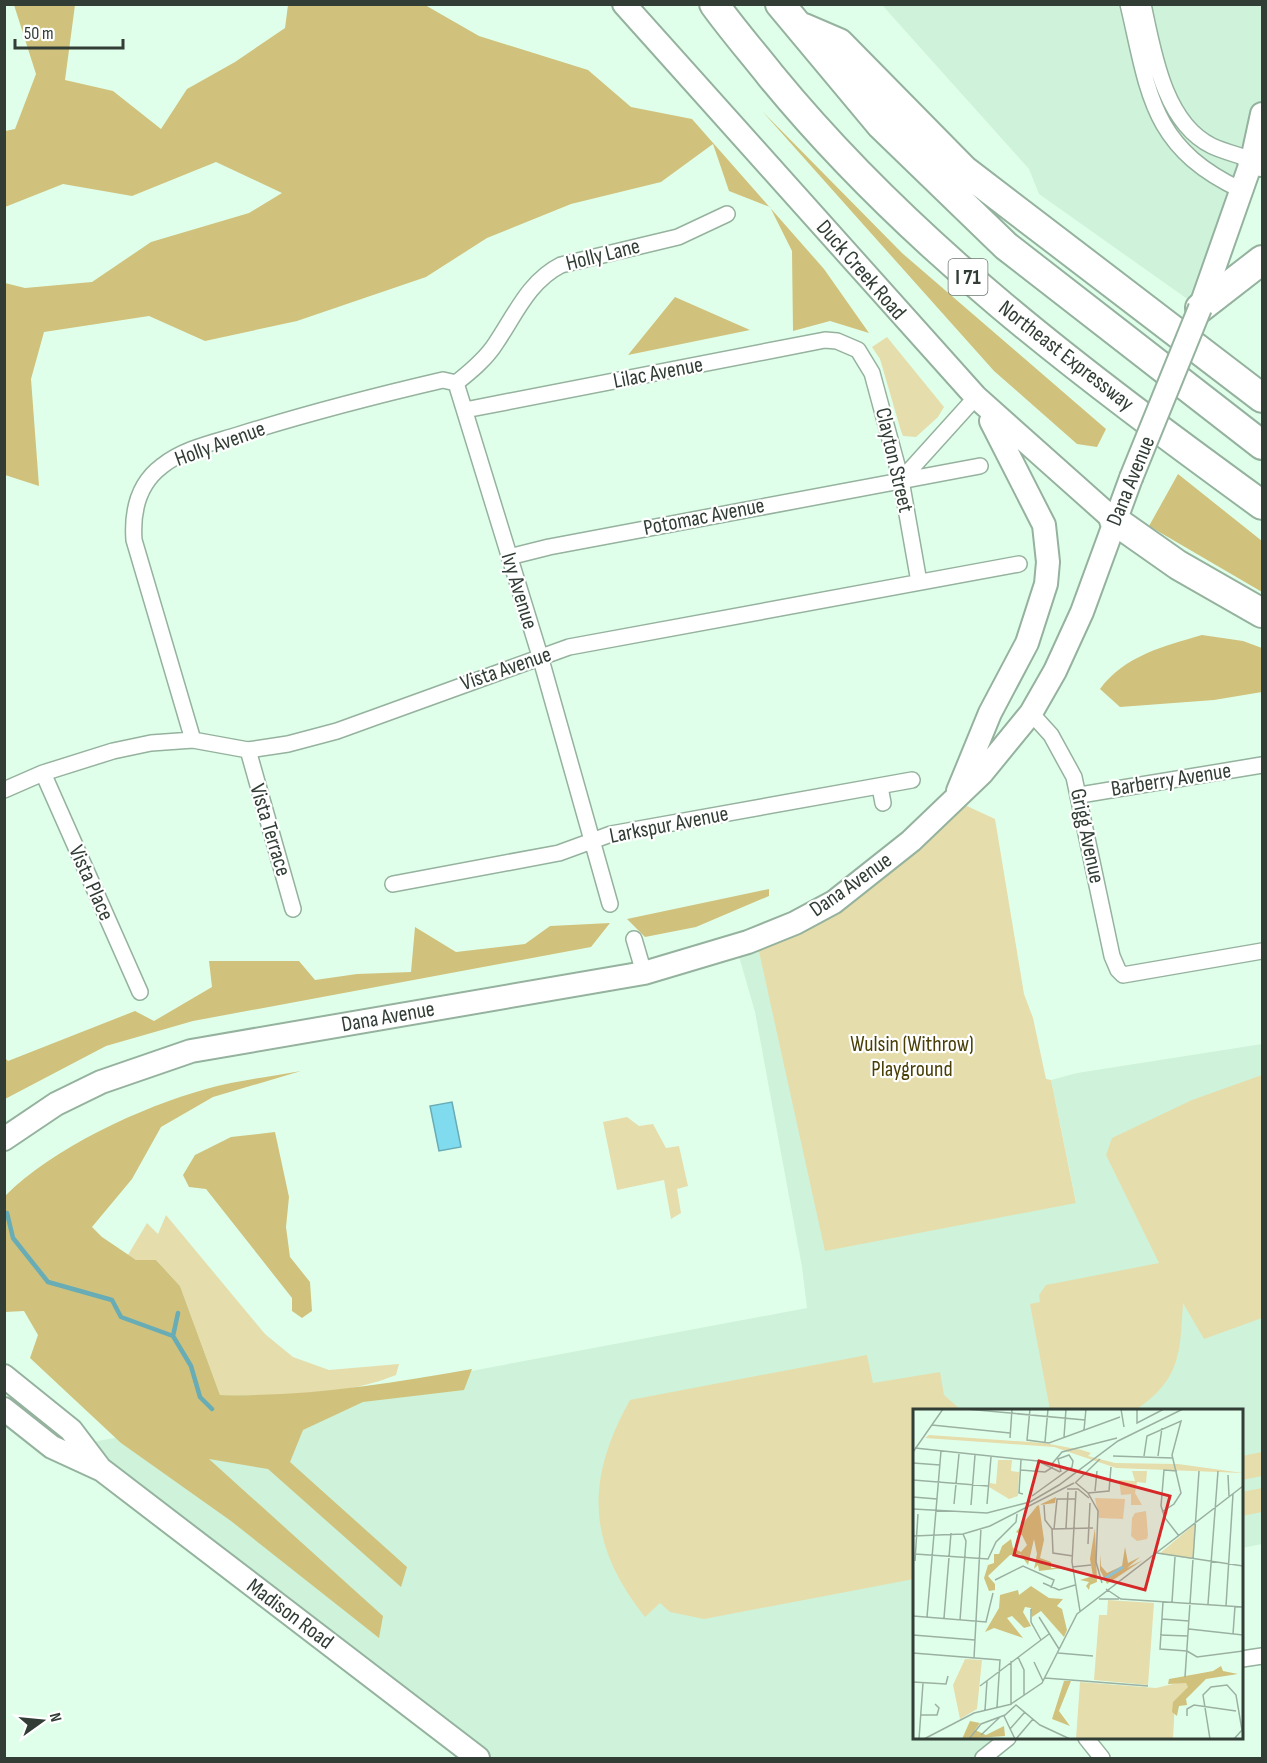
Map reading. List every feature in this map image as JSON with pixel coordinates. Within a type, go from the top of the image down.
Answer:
[{"type":"highway","name":"Northeast Expressway","points":[[714,4],[820,136],[914,229],[1032,333],[1263,505]]},
{"type":"highway","points":[[789,15],[839,43],[964,170],[1263,399]]},
{"type":"highway","name":"I 71","points":[[789,15],[881,124],[1006,246],[1263,445]]},
{"type":"highway","points":[[1200,308],[1263,260]]},
{"type":"highway","points":[[1114,520],[1178,566],[1263,613]]},
{"type":"street","name":"Duck Creek Road","points":[[624,4],[976,397],[1114,520]]},
{"type":"street","points":[[1128,4],[1154,107],[1164,129],[1182,152],[1241,190]]},
{"type":"street","points":[[1143,4],[1152,46],[1168,100],[1197,135],[1211,146],[1257,161]]},
{"type":"street","name":"Dana Avenue","points":[[4,1139],[56,1104],[101,1082],[191,1051],[644,973],[748,942],[795,923],[834,902],[911,841],[982,773],[1031,713],[1082,612],[1114,520],[1200,308],[1241,190],[1257,161],[1263,114]]},
{"type":"street","name":"Holly Lane","points":[[456,383],[496,345],[511,317],[541,278],[550,270],[561,265],[678,237],[728,213]]},
{"type":"street","name":"Lilac Avenue","points":[[465,410],[825,340],[851,346]]},
{"type":"street","name":"Clayton Street","points":[[851,346],[858,350],[872,373],[901,480],[919,582]]},
{"type":"street","name":"Holly Avenue","points":[[193,740],[134,540],[133,526],[138,500],[151,476],[178,455],[285,421],[443,381],[456,383]]},
{"type":"street","name":"Ivy Avenue","points":[[456,383],[540,657],[610,904]]},
{"type":"street","points":[[901,480],[976,397],[1003,441],[1044,525],[1048,562],[1041,606],[1027,643],[990,713],[954,800]]},
{"type":"street","name":"Potomac Avenue","points":[[509,557],[549,547],[980,466]]},
{"type":"street","name":"Vista Avenue","points":[[4,790],[43,773],[113,751],[151,743],[193,740],[248,750],[264,749],[337,731],[569,647],[1019,564]]},
{"type":"street","name":"Grigg Avenue","points":[[1031,713],[1060,749],[1080,795],[1112,956],[1118,970],[1123,975],[1263,951]]},
{"type":"street","name":"Vista Terrace","points":[[248,750],[294,909]]},
{"type":"street","name":"Barberry Avenue","points":[[1080,795],[1263,765]]},
{"type":"street","name":"Vista Place","points":[[43,773],[140,992]]},
{"type":"street","name":"Larkspur Avenue","points":[[393,884],[559,853],[611,834],[912,780]]},
{"type":"street","points":[[880,787],[883,803]]},
{"type":"street","points":[[634,939],[644,973]]},
{"type":"street","name":"Madison Road","points":[[4,1376],[71,1430],[102,1470]]},
{"type":"street","name":"Madison Road","points":[[4,1409],[52,1447],[102,1470],[478,1758]]},
{"type":"street","points":[[1243,1659],[1263,1656]]},
{"type":"street","points":[[983,1758],[1006,1739]]},
{"type":"street","points":[[1088,1739],[1102,1758]]},
{"type":"shaded area","points":[[14,5],[75,5],[65,80],[113,91],[161,129],[187,89],[235,62],[285,28],[288,5],[425,5],[479,36],[588,70],[631,107],[692,119],[769,207],[729,191],[713,144],[661,182],[571,204],[487,238],[426,277],[297,321],[205,341],[149,316],[44,332],[31,379],[39,486],[5,475],[5,283],[25,288],[92,282],[151,242],[249,213],[282,193],[216,162],[132,196],[63,184],[5,207],[5,131],[15,129],[36,74]]},
{"type":"shaded area","points":[[882,5],[1262,5],[1262,114],[1200,308],[1039,194],[1029,169]]},
{"type":"shaded area","points":[[761,110],[902,253],[1106,429],[1097,447],[1077,444],[994,371]]},
{"type":"shaded area","points":[[771,208],[824,269],[869,333],[830,321],[793,331],[792,251]]},
{"type":"shaded area","points":[[675,297],[750,330],[628,355]]},
{"type":"shaded area","points":[[1178,474],[1262,541],[1262,592],[1149,526]]},
{"type":"shaded area","points":[[1202,635],[1243,641],[1262,648],[1262,692],[1214,700],[1120,707],[1100,689],[1121,668],[1133,660],[1159,648]]},
{"type":"shaded area","points":[[769,889],[769,896],[696,927],[645,937],[627,919]]},
{"type":"shaded area","points":[[610,923],[591,947],[193,1021],[106,1046],[5,1099],[5,1058],[8,1061],[135,1011],[154,1021],[212,987],[209,961],[299,961],[315,980],[357,974],[411,972],[415,927],[456,952],[525,944],[550,926]]},
{"type":"shaded area","points":[[756,938],[764,970],[1076,1202],[1051,1080],[1077,1073],[1262,1044],[1262,1544],[1243,1548],[1243,1409],[913,1409],[913,1739],[996,1739],[997,1746],[983,1758],[478,1758],[82,1444],[807,1308],[802,1267],[755,1012],[736,946]]},
{"type":"shaded area","points":[[301,1071],[213,1097],[161,1127],[132,1179],[92,1227],[102,1237],[136,1260],[156,1260],[180,1286],[220,1395],[315,1392],[472,1369],[464,1390],[363,1402],[303,1430],[290,1462],[407,1567],[401,1587],[268,1469],[209,1459],[383,1616],[379,1638],[231,1521],[121,1443],[30,1358],[38,1335],[24,1311],[5,1312],[5,1196],[25,1178],[99,1131],[154,1107],[218,1086]]},
{"type":"shaded area","points":[[275,1132],[289,1197],[286,1227],[290,1257],[310,1282],[312,1311],[302,1318],[292,1311],[292,1298],[206,1189],[189,1187],[183,1175],[195,1155],[231,1137]]},
{"type":"green space","points":[[887,337],[944,407],[938,417],[916,437],[903,436],[880,359],[872,347]]},
{"type":"green space","name":"Wulsin (Withrow) Playground","points":[[954,800],[995,819],[1024,994],[1033,1018],[1046,1079],[1051,1080],[1076,1203],[825,1251],[756,938],[795,923]]},
{"type":"green space","points":[[1262,1075],[1262,1318],[1204,1339],[1183,1303],[1181,1336],[1175,1364],[1170,1376],[1151,1399],[1137,1409],[1050,1409],[1030,1304],[1040,1302],[1039,1295],[1046,1285],[1159,1263],[1106,1155],[1112,1138],[1192,1100]]},
{"type":"green space","points":[[627,1117],[639,1126],[653,1124],[666,1148],[679,1146],[688,1186],[677,1189],[681,1213],[671,1219],[664,1180],[617,1190],[603,1122]]},
{"type":"green space","points":[[166,1215],[265,1334],[293,1357],[329,1370],[399,1364],[396,1375],[354,1388],[310,1394],[220,1395],[180,1286],[156,1260],[136,1260],[128,1255],[147,1223],[158,1234]]},
{"type":"green space","points":[[867,1355],[873,1383],[940,1372],[944,1395],[960,1409],[913,1409],[913,1579],[704,1619],[670,1612],[660,1603],[645,1617],[626,1590],[612,1564],[603,1538],[599,1512],[600,1485],[605,1458],[615,1430],[630,1400]]},
{"type":"green space","points":[[1262,1452],[1262,1476],[1243,1480],[1243,1456]]},
{"type":"green space","points":[[1262,1488],[1262,1512],[1243,1516],[1243,1492]]},
{"type":"water","points":[[452,1102],[461,1147],[439,1151],[430,1106]]},
{"type":"waterway","points":[[7,1213],[13,1238],[48,1282],[112,1300],[121,1317],[173,1336],[191,1366],[200,1397],[212,1409]]},
{"type":"waterway","points":[[173,1336],[178,1313]]}]
